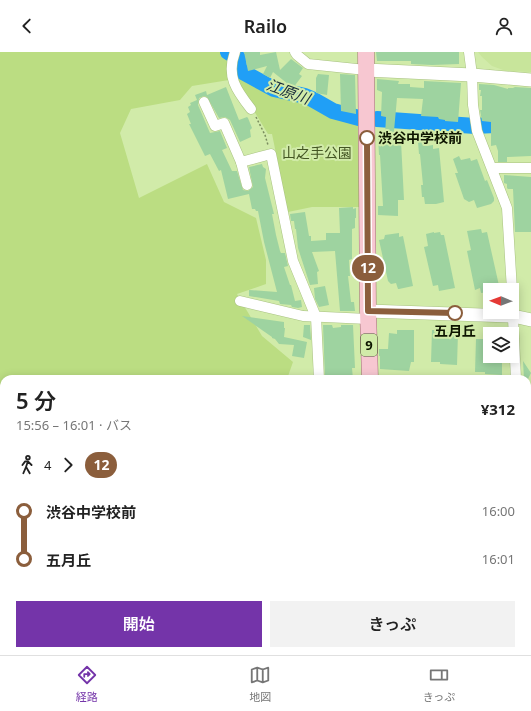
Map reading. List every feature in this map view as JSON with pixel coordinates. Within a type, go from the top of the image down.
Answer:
[{"type":"main road","name":"9","points":[[366,52],[370,375]]},
{"type":"street","points":[[295,52],[308,64],[366,70],[472,75],[531,80]]},
{"type":"street","points":[[469,52],[472,75],[473,105],[477,131],[507,208],[512,283]]},
{"type":"street","points":[[234,55],[232,79],[242,98],[251,109]]},
{"type":"street","points":[[204,102],[215,126],[224,123],[241,162],[247,185]]},
{"type":"street","points":[[241,162],[271,154],[293,261],[316,317],[319,375]]},
{"type":"street","points":[[492,168],[531,168]]},
{"type":"street","points":[[240,301],[303,316],[316,317],[368,315],[483,316]]},
{"type":"street","points":[[519,317],[531,320]]},
{"type":"street","points":[[513,319],[516,375]]},
{"type":"path","points":[[251,109],[265,135]]},
{"type":"shaded area","points":[[478,52],[531,52],[531,72],[506,71],[492,66]]},
{"type":"green space","points":[[0,52],[225,52],[237,55],[229,80],[192,86],[180,100],[131,109],[120,133],[139,198],[207,164],[224,202],[256,218],[266,260],[266,284],[237,294],[262,336],[293,362],[288,375],[0,375]]},
{"type":"green space","name":"山之手公園","points":[[236,62],[239,70],[244,75],[274,91],[305,97],[335,113],[358,119],[359,207],[312,207],[288,212],[272,134],[268,134],[237,83]]},
{"type":"building","points":[[244,52],[260,52],[260,55],[276,52],[280,70],[291,59],[303,68],[299,74],[302,76],[293,88],[273,72],[270,78],[263,74],[267,66],[248,71]]},
{"type":"building","points":[[376,52],[459,52],[459,64],[432,65],[411,64],[411,61],[377,61]]},
{"type":"building","points":[[318,74],[329,75],[327,95],[316,93],[316,78]]},
{"type":"building","points":[[340,74],[355,75],[356,114],[341,111]]},
{"type":"building","points":[[377,79],[399,81],[398,84],[410,84],[410,87],[424,88],[424,81],[461,83],[458,122],[445,121],[439,119],[438,117],[421,116],[423,99],[397,98],[394,131],[396,131],[395,141],[401,141],[404,200],[398,200],[398,216],[378,215],[378,206],[383,206],[378,136],[385,136],[386,117],[381,116],[382,92],[377,90]]},
{"type":"building","points":[[479,84],[494,85],[508,89],[515,87],[531,88],[531,156],[507,157],[507,162],[498,162],[498,151],[496,145],[491,146],[491,122],[482,121],[480,110],[482,110],[482,96],[480,96],[481,90],[479,90]]},
{"type":"building","points":[[226,87],[239,120],[248,118],[252,128],[250,130],[251,137],[240,142],[230,120],[225,117],[219,118],[207,97],[204,96],[199,98],[198,105],[210,133],[220,131],[227,148],[222,150],[232,171],[237,171],[243,190],[248,191],[253,187],[249,167],[262,164],[266,169],[265,178],[274,214],[272,214],[276,235],[280,251],[281,253],[285,253],[288,266],[284,267],[295,301],[301,300],[302,307],[292,307],[291,305],[280,304],[279,301],[249,296],[249,290],[277,292],[264,242],[258,211],[252,209],[249,194],[228,199],[221,170],[219,171],[210,154],[205,156],[189,124],[191,124],[187,114],[190,112],[188,107],[191,105],[190,103],[197,100],[195,95],[206,91],[207,95]]},
{"type":"building","points":[[418,142],[425,142],[425,145],[427,146],[433,145],[433,149],[439,148],[444,202],[425,204],[424,197],[422,197],[421,185],[423,185]]},
{"type":"building","points":[[459,156],[461,160],[470,158],[471,161],[477,159],[485,181],[487,180],[494,198],[494,201],[491,204],[477,208],[474,200],[469,202],[464,199],[455,173],[458,173],[453,159]]},
{"type":"building","points":[[504,175],[531,177],[531,232],[515,232],[513,189],[507,188],[507,184],[504,183]]},
{"type":"building","points":[[353,207],[353,209],[356,208],[356,218],[355,228],[352,229],[352,259],[349,260],[350,276],[348,276],[351,302],[354,302],[355,311],[340,311],[335,251],[312,252],[319,271],[317,272],[318,284],[310,285],[298,248],[294,221],[291,221],[290,214],[305,212],[311,241],[326,240],[326,233],[340,233],[339,208]]},
{"type":"building","points":[[481,229],[482,233],[487,232],[498,283],[483,283],[483,293],[481,293],[480,288],[475,290],[467,251],[471,250],[467,231]]},
{"type":"building","points":[[440,232],[441,235],[444,235],[455,288],[439,291],[438,285],[433,286],[424,247],[428,246],[426,234]]},
{"type":"building","points":[[399,233],[399,237],[403,236],[413,286],[398,289],[396,283],[391,284],[388,281],[379,240],[384,239],[385,235]]},
{"type":"building","points":[[325,286],[329,305],[319,307],[315,299],[314,288]]},
{"type":"building","points":[[242,316],[284,322],[284,337],[307,342],[304,358],[292,356],[294,345],[279,344],[275,339]]},
{"type":"building","points":[[304,325],[310,325],[311,340],[303,337]]},
{"type":"building","points":[[323,325],[332,325],[333,328],[341,327],[341,325],[353,325],[355,368],[352,368],[353,375],[325,375]]},
{"type":"building","points":[[397,330],[414,330],[414,362],[411,362],[409,371],[380,369],[379,349],[388,349],[389,333],[397,334]]},
{"type":"building","points":[[432,330],[458,333],[457,365],[431,362]]},
{"type":"building","points":[[476,339],[483,339],[483,363],[502,363],[502,375],[475,372]]},
{"type":"building","points":[[523,361],[531,373],[530,375],[524,375]]},
{"type":"waterway","name":"江原川","points":[[228,52],[238,58],[241,71],[274,89],[305,96],[333,111],[359,118]]},
{"type":"waterway","name":"江原川","points":[[377,119],[475,126],[531,123]]},
{"type":"bus line","name":"12","points":[[367,138],[368,311],[455,313]]},
{"type":"place","name":"渋谷中学校前","points":[[367,138]]},
{"type":"place","name":"五月丘","points":[[455,313]]}]
